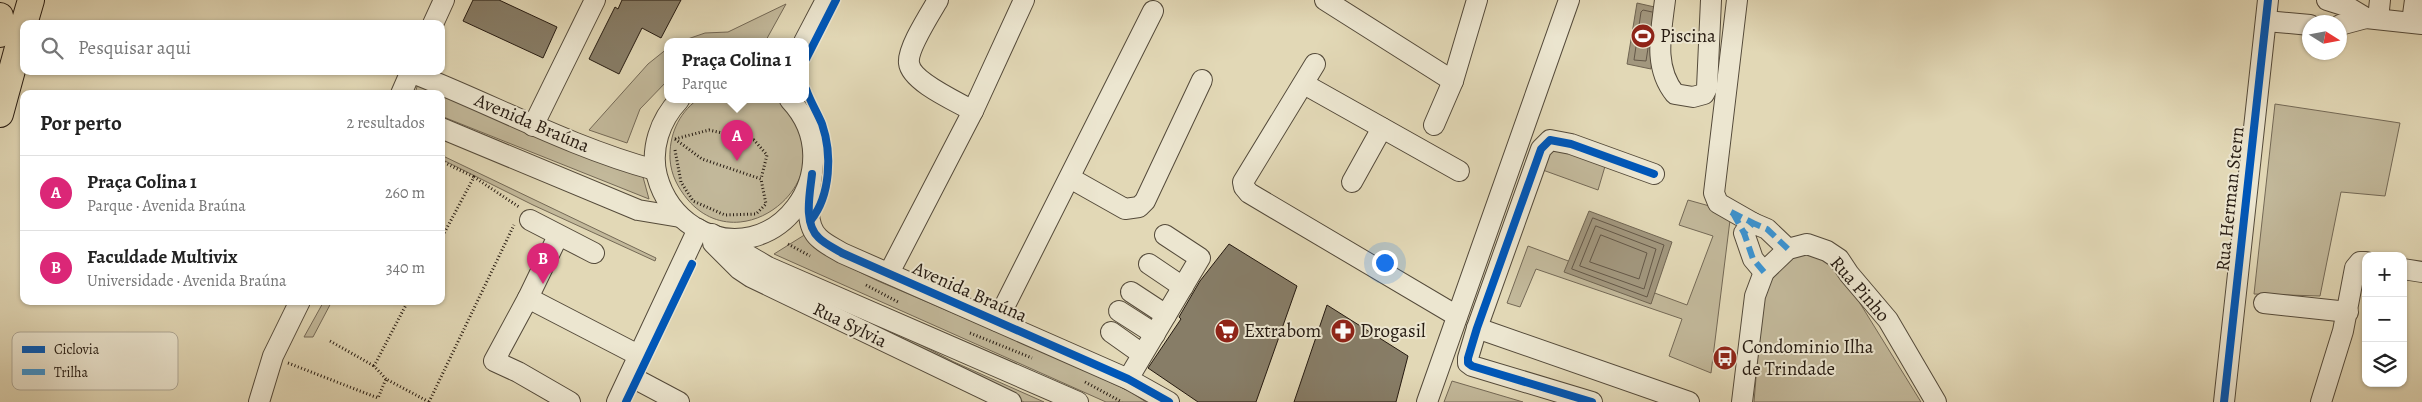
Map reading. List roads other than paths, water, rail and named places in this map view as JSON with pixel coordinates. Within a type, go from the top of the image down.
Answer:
[{"type":"main road","points":[[25,20],[31,0]]},
{"type":"main road","points":[[0,16],[2,27],[0,34]]},
{"type":"main road","points":[[0,114],[20,40]]},
{"type":"street","points":[[435,20],[444,0]]},
{"type":"street","points":[[533,126],[595,0]]},
{"type":"street","points":[[806,38],[826,0]]},
{"type":"street","points":[[938,0],[910,53],[909,63],[912,72],[920,80],[973,111]]},
{"type":"street","points":[[889,273],[973,111],[1024,0]]},
{"type":"street","points":[[1325,0],[1453,81]]},
{"type":"street","points":[[1434,126],[1453,81],[1477,0]]},
{"type":"street","points":[[1426,402],[1569,0]]},
{"type":"street","points":[[1665,0],[1659,48],[1662,70],[1668,86],[1675,94],[1692,97],[1704,94],[1707,88],[1711,0]]},
{"type":"street","points":[[1737,0],[1714,177],[1714,193],[1718,203],[1733,213],[1749,228],[1753,259],[1764,272]]},
{"type":"street","name":"Rua Herman Stern","points":[[2224,402],[2268,0]]},
{"type":"street","points":[[2327,0],[2417,23],[2415,0]]},
{"type":"street","points":[[997,321],[1153,11]]},
{"type":"street","points":[[2347,23],[2374,12]]},
{"type":"street","points":[[2266,21],[2302,24]]},
{"type":"street","points":[[1315,64],[1244,182],[1244,187],[1248,193],[1457,316]]},
{"type":"street","points":[[403,90],[410,75]]},
{"type":"street","name":"Avenida Braúna","points":[[418,75],[533,126],[620,160],[655,170]]},
{"type":"street","points":[[1070,178],[1125,209],[1139,207],[1145,201],[1202,80]]},
{"type":"street","points":[[1304,84],[1459,171]]},
{"type":"street","points":[[678,103],[665,118],[667,135],[655,149],[655,170],[664,195],[680,216],[768,267],[1078,402]]},
{"type":"street","name":"Avenida Braúna","points":[[792,103],[803,117],[812,139],[812,174],[808,213],[817,237],[842,253],[1128,378],[1169,402]]},
{"type":"street","points":[[1352,182],[1382,128]]},
{"type":"street","name":"Avenida Braúna","points":[[445,130],[638,210],[680,216]]},
{"type":"street","points":[[1592,402],[1472,366],[1468,363],[1468,358],[1541,149],[1550,140],[1571,144],[1654,174]]},
{"type":"street","points":[[704,231],[736,238],[772,228],[798,206],[812,174]]},
{"type":"street","points":[[523,215],[558,236],[594,253]]},
{"type":"street","points":[[1742,402],[1755,296],[1764,272],[1788,249],[1767,229],[1749,228]]},
{"type":"street","points":[[617,402],[704,231]]},
{"type":"street","name":"Rua Sylvia","points":[[704,231],[739,269],[751,277],[1011,402]]},
{"type":"street","points":[[1128,378],[1200,258],[1164,235]]},
{"type":"street","points":[[558,236],[528,298],[494,361],[518,372],[570,402]]},
{"type":"street","name":"Rua Pinho","points":[[1788,249],[1807,244],[1839,259],[1848,274],[1888,320],[1936,402]]},
{"type":"street","points":[[2321,402],[2348,312],[2355,268],[2362,262]]},
{"type":"street","points":[[1149,264],[1183,286]]},
{"type":"street","points":[[2407,270],[2422,272]]},
{"type":"street","points":[[1130,292],[1166,315]]},
{"type":"street","points":[[528,298],[640,356]]},
{"type":"street","points":[[2264,304],[2348,312]]},
{"type":"street","points":[[259,402],[274,356],[298,305]]},
{"type":"street","points":[[1119,311],[1155,334]]},
{"type":"street","points":[[1477,328],[1690,402]]},
{"type":"street","points":[[1111,332],[1142,354]]},
{"type":"street","points":[[630,376],[679,402]]},
{"type":"water","name":"Piscina","points":[[1637,3],[1659,8],[1651,69],[1627,64]]},
{"type":"water","points":[[1589,211],[1672,242],[1651,304],[1564,272]]},
{"type":"place","name":"Piscina","points":[[1643,36]]},
{"type":"place","name":"Praça Colina 1","points":[[737,161]]},
{"type":"place","name":"Faculdade Multivix","points":[[543,284]]},
{"type":"place","name":"Extrabom","points":[[1227,331]]},
{"type":"place","name":"Drogasil","points":[[1343,331]]},
{"type":"place","name":"Condominio Ilha de Trindade","points":[[1725,358]]}]
